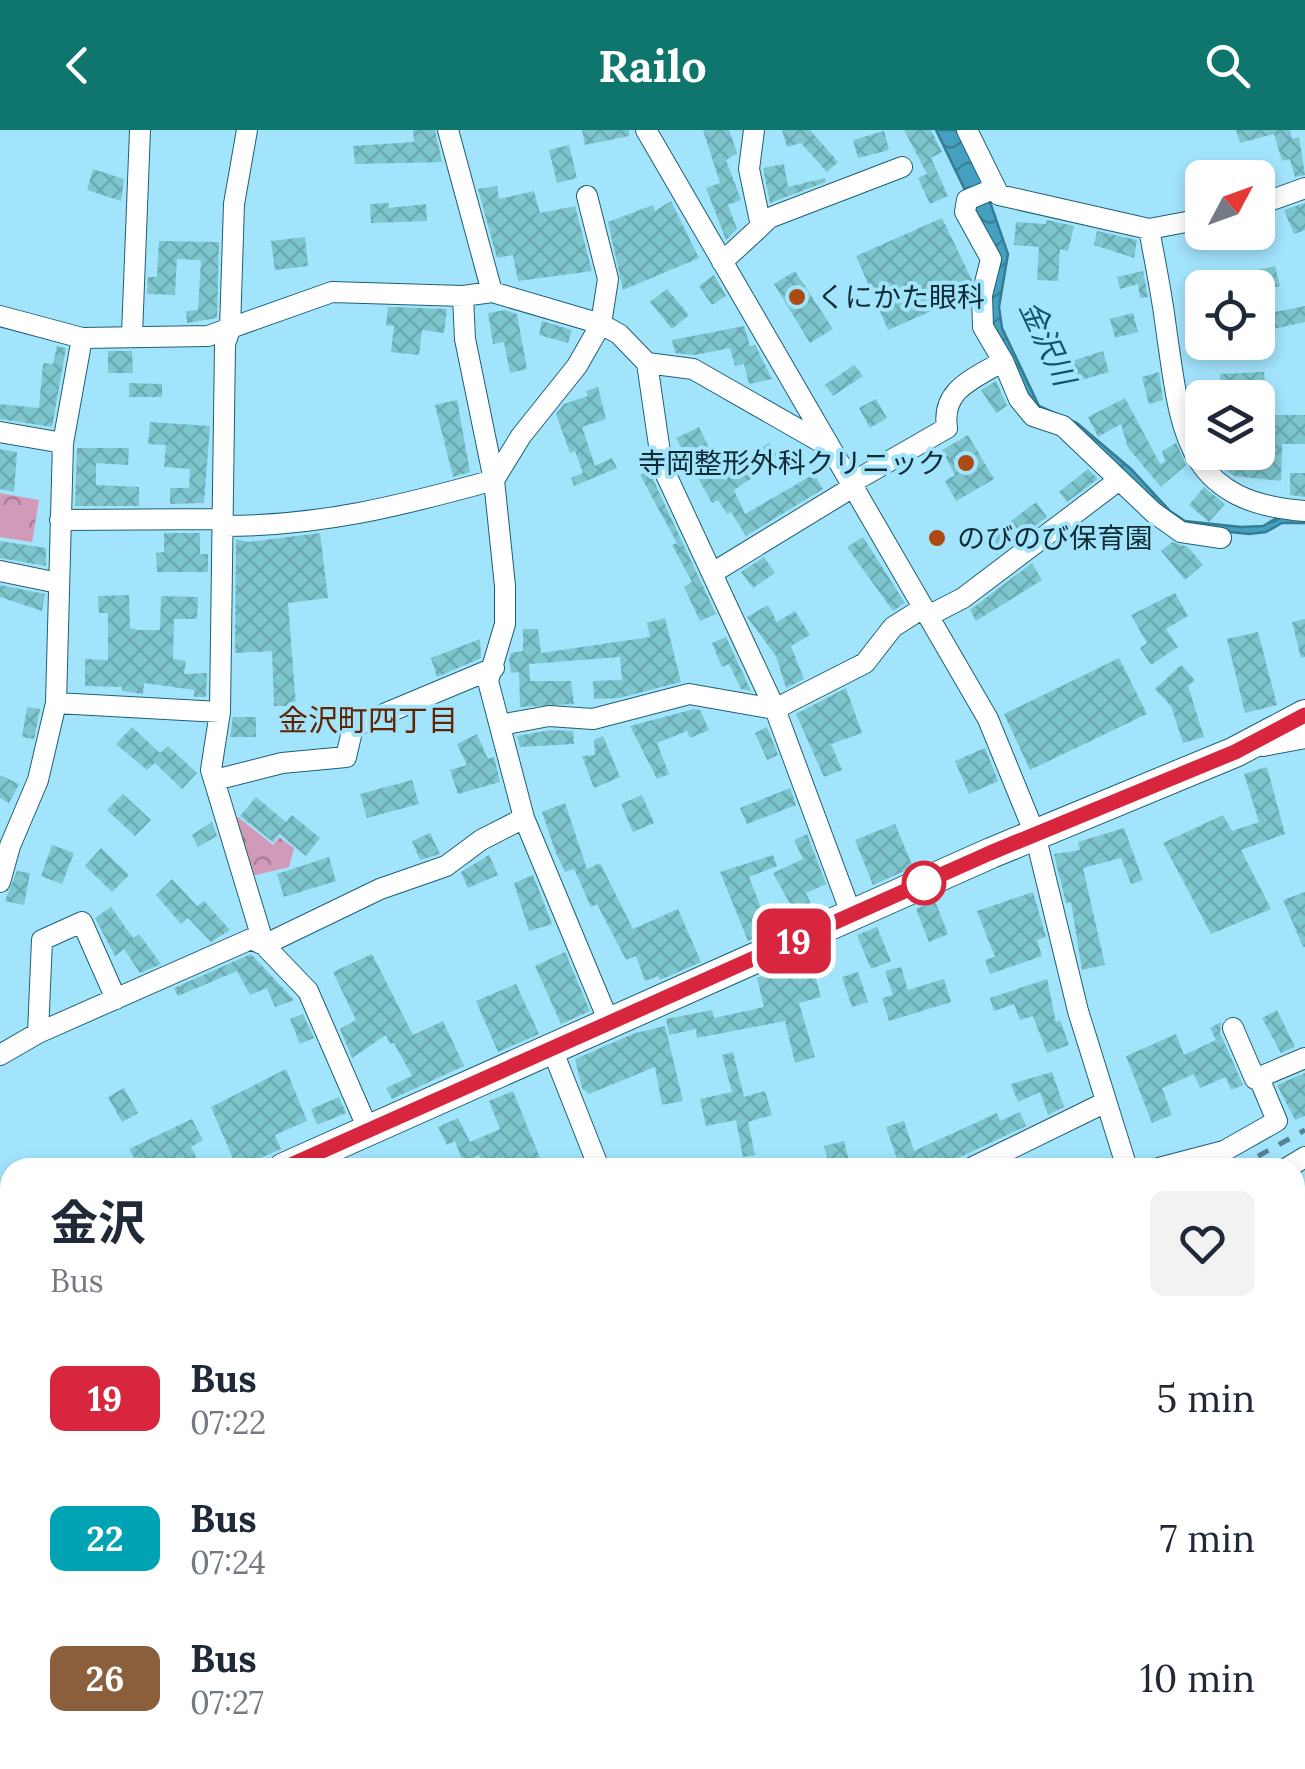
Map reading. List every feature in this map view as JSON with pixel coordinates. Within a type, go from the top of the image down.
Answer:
[{"type":"highway","points":[[306,1158],[1035,834],[1235,752],[1305,715]]},
{"type":"street","points":[[132,335],[140,130]]},
{"type":"street","points":[[248,130],[234,204],[230,329],[224,344],[220,712],[212,770],[264,945]]},
{"type":"street","points":[[448,130],[492,292]]},
{"type":"street","points":[[646,130],[988,719],[1035,834],[1104,1103],[1124,1158]]},
{"type":"street","points":[[754,130],[749,169],[761,226]]},
{"type":"street","points":[[967,130],[993,189],[1006,197],[1149,229],[1185,222]]},
{"type":"street","points":[[722,262],[768,218],[902,168]]},
{"type":"street","points":[[1275,199],[1305,188]]},
{"type":"street","points":[[993,189],[967,200],[966,212],[991,259],[982,295],[983,327],[1019,399],[1033,416],[1063,426],[1181,532],[1222,538]]},
{"type":"street","points":[[60,520],[292,526],[364,516],[494,480],[532,420],[577,366],[601,324],[608,279],[587,196]]},
{"type":"street","points":[[1149,229],[1174,394],[1188,442],[1228,492],[1254,505],[1305,511]]},
{"type":"street","points":[[0,316],[82,338],[208,336],[332,292],[464,296],[492,292],[601,324],[619,334],[647,363],[662,466],[775,709],[852,916]]},
{"type":"street","points":[[464,296],[465,339],[494,480],[505,586],[505,624],[488,682],[524,818],[609,1022]]},
{"type":"street","points":[[0,882],[38,780],[56,704],[63,444],[82,338]]},
{"type":"street","points":[[714,572],[947,428],[944,410],[954,390],[1003,361]]},
{"type":"street","points":[[647,363],[693,369],[830,448]]},
{"type":"street","points":[[0,432],[63,444]]},
{"type":"street","points":[[500,725],[550,716],[593,719],[689,694],[775,709],[865,664],[893,627],[963,598],[1119,480]]},
{"type":"street","points":[[0,572],[58,584]]},
{"type":"street","points":[[215,780],[282,763],[346,757],[354,727],[494,668]]},
{"type":"street","points":[[56,704],[220,712]]},
{"type":"street","points":[[1235,752],[1305,738]]},
{"type":"street","points":[[264,945],[380,889],[446,866],[480,840],[524,818]]},
{"type":"street","points":[[38,1033],[42,940],[82,922],[116,1000]]},
{"type":"street","points":[[0,1055],[38,1033],[251,939],[264,945],[308,991],[368,1129]]},
{"type":"street","points":[[1233,1028],[1255,1079],[1305,1058]]},
{"type":"street","points":[[552,1048],[595,1158]]},
{"type":"street","points":[[1198,1158],[1224,1151],[1277,1121],[1259,1078]]},
{"type":"street","points":[[991,1158],[1104,1103]]},
{"type":"green space","points":[[0,493],[39,500],[32,542],[0,537]]},
{"type":"green space","points":[[238,817],[273,845],[279,837],[294,848],[289,867],[252,876],[234,822]]},
{"type":"water","points":[[936,130],[958,130],[984,184],[966,192]]},
{"type":"water","points":[[989,199],[1008,254],[999,307],[1002,328],[1039,406],[1077,423],[1185,521],[1263,526],[1282,515],[1305,516],[1305,523],[1282,523],[1266,532],[1249,534],[1183,527],[1029,408],[988,317],[998,252],[971,208]]},
{"type":"building","points":[[413,130],[435,130],[442,162],[355,164],[353,146],[414,142]]},
{"type":"building","points":[[582,130],[629,130],[629,136],[585,145]]},
{"type":"building","points":[[703,130],[729,130],[737,153],[726,160],[741,200],[728,205],[737,229],[726,240],[706,188],[720,183]]},
{"type":"building","points":[[782,130],[810,130],[838,162],[827,172],[801,143],[787,147]]},
{"type":"building","points":[[904,130],[931,130],[942,152],[931,158],[948,196],[930,204],[918,178],[927,174]]},
{"type":"building","points":[[1236,130],[1290,130],[1292,139],[1299,137],[1305,175],[1295,177],[1290,159],[1282,161],[1274,134],[1240,143]]},
{"type":"building","points":[[884,131],[889,150],[858,158],[853,140]]},
{"type":"building","points":[[569,145],[577,178],[557,183],[549,150]]},
{"type":"building","points":[[784,164],[788,187],[825,178],[826,182],[770,203],[763,168]]},
{"type":"building","points":[[93,169],[124,179],[121,201],[87,190]]},
{"type":"building","points":[[497,186],[499,199],[534,191],[540,213],[575,206],[592,271],[518,281],[513,255],[497,258],[478,189]]},
{"type":"building","points":[[671,201],[699,258],[623,290],[608,222],[653,205],[655,211]]},
{"type":"building","points":[[389,203],[389,208],[426,204],[427,221],[371,223],[370,204]]},
{"type":"building","points":[[1305,203],[1305,230],[1294,234],[1284,210]]},
{"type":"building","points":[[942,218],[972,280],[968,295],[888,330],[856,256]]},
{"type":"building","points":[[1047,220],[1074,226],[1068,251],[1060,249],[1058,281],[1037,280],[1039,247],[1014,245],[1016,222],[1046,224]]},
{"type":"building","points":[[1097,231],[1137,240],[1134,258],[1094,245]]},
{"type":"building","points":[[305,237],[308,266],[275,270],[271,241]]},
{"type":"building","points":[[159,241],[219,242],[217,318],[187,323],[186,311],[198,310],[201,260],[177,259],[175,295],[147,294],[148,277],[157,277]]},
{"type":"building","points":[[1275,266],[1280,286],[1275,287],[1275,270],[1257,270]]},
{"type":"building","name":"くにかた眼科","points":[[795,271],[833,329],[810,343],[774,284]]},
{"type":"building","points":[[1143,271],[1148,297],[1140,298],[1138,284],[1120,289],[1117,277]]},
{"type":"building","points":[[714,275],[726,296],[712,305],[699,286]]},
{"type":"building","points":[[667,289],[689,315],[672,329],[650,302]]},
{"type":"building","points":[[1305,306],[1305,322],[1275,329],[1275,312]]},
{"type":"building","points":[[388,307],[447,309],[444,333],[422,330],[419,355],[391,352],[394,326],[386,325]]},
{"type":"building","points":[[505,310],[517,314],[527,369],[510,373],[504,342],[493,344],[488,313]]},
{"type":"building","points":[[1133,313],[1138,332],[1115,338],[1110,319]]},
{"type":"building","points":[[542,321],[572,330],[568,343],[539,335]]},
{"type":"building","points":[[744,326],[750,346],[755,345],[772,379],[749,384],[744,364],[735,366],[730,348],[695,355],[675,353],[672,340]]},
{"type":"building","points":[[57,346],[66,348],[52,427],[0,419],[0,404],[39,408],[43,363],[53,364]]},
{"type":"building","points":[[108,351],[132,351],[133,373],[108,373]]},
{"type":"building","points":[[1103,351],[1109,372],[1078,381],[1072,361]]},
{"type":"building","points":[[854,365],[863,376],[833,396],[825,385]]},
{"type":"building","points":[[1159,372],[1163,400],[1149,404],[1142,377]]},
{"type":"building","points":[[1264,372],[1265,380],[1220,380],[1220,374]]},
{"type":"building","points":[[996,381],[1007,406],[996,413],[981,390]]},
{"type":"building","points":[[129,383],[162,384],[162,397],[129,397]]},
{"type":"building","points":[[598,387],[606,419],[582,427],[595,466],[612,458],[617,468],[574,486],[571,478],[583,473],[575,451],[570,453],[556,414],[564,404],[588,396],[586,391]]},
{"type":"building","points":[[1125,398],[1160,464],[1165,462],[1162,451],[1176,443],[1185,466],[1161,487],[1128,448],[1121,424],[1098,437],[1088,417]]},
{"type":"building","points":[[876,399],[887,418],[870,428],[859,408]]},
{"type":"building","points":[[457,400],[470,472],[453,477],[435,405]]},
{"type":"building","points":[[1275,415],[1305,415],[1305,444],[1282,444],[1281,481],[1234,476],[1226,470],[1275,470]]},
{"type":"building","points":[[150,422],[210,426],[204,503],[170,504],[170,488],[189,488],[190,469],[164,467],[166,445],[148,444]]},
{"type":"building","points":[[699,427],[720,471],[726,473],[769,443],[780,459],[734,490],[745,514],[814,474],[823,489],[746,536],[731,512],[727,514],[718,500],[712,503],[676,438]]},
{"type":"building","name":"寺岡整形外科クリニック","points":[[968,435],[994,479],[956,501],[945,481],[955,475],[942,450]]},
{"type":"building","points":[[77,448],[129,448],[128,465],[96,463],[96,485],[139,487],[139,506],[75,506]]},
{"type":"building","points":[[0,449],[17,452],[14,492],[0,489]]},
{"type":"building","points":[[1088,469],[1098,479],[1067,502],[1059,492]]},
{"type":"building","points":[[649,471],[716,614],[700,621],[684,587],[692,582],[672,545],[677,543],[640,475]]},
{"type":"building","points":[[1290,473],[1305,473],[1305,497],[1290,495]]},
{"type":"building","points":[[1204,487],[1225,504],[1209,522],[1189,505]]},
{"type":"building","points":[[1036,502],[1047,517],[997,555],[985,541]]},
{"type":"building","points":[[164,533],[200,533],[200,554],[208,554],[208,572],[157,572],[156,553],[164,552]]},
{"type":"building","points":[[320,533],[328,598],[288,603],[296,706],[274,706],[272,651],[235,653],[236,539],[248,542]]},
{"type":"building","points":[[863,537],[905,603],[893,611],[847,547]]},
{"type":"building","points":[[0,541],[46,548],[46,566],[0,558]]},
{"type":"building","points":[[1172,542],[1188,547],[1203,565],[1185,580],[1161,551]]},
{"type":"building","points":[[764,557],[775,573],[753,588],[741,572]]},
{"type":"building","points":[[1032,563],[1042,580],[976,621],[970,610]]},
{"type":"building","points":[[0,585],[45,594],[42,611],[0,597]]},
{"type":"building","points":[[1175,593],[1188,616],[1166,629],[1178,647],[1151,665],[1140,648],[1147,643],[1131,615]]},
{"type":"building","points":[[129,595],[130,628],[138,630],[160,630],[161,596],[198,597],[197,619],[174,619],[173,659],[186,661],[184,674],[207,673],[206,697],[194,697],[194,690],[144,683],[143,694],[122,691],[122,687],[85,686],[85,659],[108,660],[108,613],[99,613],[98,596]]},
{"type":"building","points":[[768,605],[777,622],[795,611],[810,635],[791,646],[804,679],[786,688],[776,656],[747,617]]},
{"type":"building","points":[[665,618],[681,682],[619,698],[594,699],[593,681],[622,680],[620,657],[529,664],[530,681],[571,681],[574,704],[520,707],[519,672],[511,673],[509,660],[511,653],[523,651],[523,629],[538,629],[541,653],[650,637],[647,623]]},
{"type":"building","points":[[1305,619],[1305,657],[1301,658],[1292,622]]},
{"type":"building","points":[[1258,632],[1277,705],[1245,713],[1227,639]]},
{"type":"building","points":[[726,637],[751,691],[741,689],[729,664],[722,667],[712,643]]},
{"type":"building","points":[[480,639],[481,658],[437,677],[431,658]]},
{"type":"building","points":[[1119,658],[1147,714],[1030,770],[1004,714]]},
{"type":"building","points":[[1181,665],[1195,680],[1188,686],[1204,737],[1183,743],[1171,706],[1155,689]]},
{"type":"building","points":[[846,688],[862,733],[831,744],[842,770],[824,777],[796,714]]},
{"type":"building","points":[[27,707],[40,709],[34,739],[22,737]]},
{"type":"building","points":[[700,710],[709,730],[690,738],[687,731],[657,743],[669,774],[657,779],[630,726]]},
{"type":"building","points":[[233,717],[256,717],[256,737],[230,737]]},
{"type":"building","points":[[132,727],[160,753],[168,746],[197,773],[182,789],[155,763],[147,770],[116,744]]},
{"type":"building","points":[[767,727],[778,755],[767,760],[755,733]]},
{"type":"building","points":[[550,730],[573,731],[574,744],[520,747],[517,736]]},
{"type":"building","points":[[477,734],[488,759],[494,757],[500,782],[458,794],[450,770],[467,765],[457,744]]},
{"type":"building","points":[[603,736],[620,777],[594,788],[582,756],[595,755],[594,740]]},
{"type":"building","points":[[985,748],[998,781],[969,794],[955,761]]},
{"type":"building","points":[[1267,767],[1285,834],[1241,850],[1271,909],[1211,934],[1163,843],[1223,815],[1232,831],[1259,822],[1244,774]]},
{"type":"building","points":[[0,775],[19,784],[9,803],[0,798]]},
{"type":"building","points":[[412,780],[419,804],[367,818],[360,794]]},
{"type":"building","points":[[790,788],[796,805],[747,824],[740,808]]},
{"type":"building","points":[[123,794],[151,820],[135,836],[107,810]]},
{"type":"building","points":[[642,795],[654,823],[633,832],[621,804]]},
{"type":"building","points":[[256,797],[286,822],[292,815],[320,838],[306,856],[279,834],[273,842],[240,816]]},
{"type":"building","points":[[565,803],[587,869],[600,863],[633,929],[678,909],[701,962],[660,980],[658,976],[645,981],[636,956],[626,960],[597,904],[591,907],[574,869],[565,872],[556,853],[542,812]]},
{"type":"building","points":[[212,822],[217,836],[198,847],[192,835]]},
{"type":"building","points":[[895,824],[913,867],[873,885],[855,840]]},
{"type":"building","points":[[1124,828],[1143,880],[1131,884],[1121,858],[1083,868],[1105,965],[1082,970],[1071,902],[1066,903],[1054,854],[1080,850],[1078,842]]},
{"type":"building","points":[[430,833],[440,854],[420,860],[412,841]]},
{"type":"building","points":[[807,834],[826,884],[806,893],[814,911],[798,918],[773,873],[803,859],[794,840]]},
{"type":"building","points":[[52,845],[74,853],[62,884],[41,876]]},
{"type":"building","points":[[101,848],[129,875],[112,892],[85,866]]},
{"type":"building","points":[[489,855],[498,875],[468,888],[461,872]]},
{"type":"building","points":[[773,855],[777,866],[749,877],[770,931],[748,941],[720,872]]},
{"type":"building","points":[[329,857],[336,881],[284,897],[277,874]]},
{"type":"building","points":[[17,871],[30,873],[24,905],[5,901]]},
{"type":"building","points":[[533,875],[552,924],[529,931],[514,883]]},
{"type":"building","points":[[172,879],[197,906],[204,901],[230,930],[211,942],[188,918],[181,924],[156,895]]},
{"type":"building","points":[[1033,892],[1046,937],[1037,940],[1042,956],[990,974],[985,960],[995,957],[977,911]]},
{"type":"building","points":[[1305,892],[1305,947],[1303,947],[1283,900]]},
{"type":"building","points":[[935,901],[948,934],[929,942],[916,909]]},
{"type":"building","points":[[111,907],[133,938],[139,934],[161,964],[140,973],[124,949],[115,956],[95,918]]},
{"type":"building","points":[[877,927],[891,961],[871,969],[857,935]]},
{"type":"building","points":[[565,952],[590,1011],[561,1024],[535,966]]},
{"type":"building","points":[[251,954],[294,1000],[275,1007],[267,988],[250,995],[237,971],[178,996],[174,988]]},
{"type":"building","points":[[372,954],[413,1035],[443,1021],[464,1066],[392,1099],[386,1088],[412,1076],[394,1043],[390,1044],[386,1035],[352,1058],[340,1029],[356,1020],[333,972]]},
{"type":"building","points":[[810,958],[821,997],[799,1003],[815,1057],[795,1063],[785,1021],[697,1038],[696,1029],[669,1035],[666,1019],[712,1010],[714,1018],[764,1007],[757,978]]},
{"type":"building","points":[[901,967],[908,990],[944,979],[951,1002],[889,1021],[882,998],[893,995],[885,971]]},
{"type":"building","points":[[858,972],[868,1002],[852,1007],[842,977]]},
{"type":"building","points":[[1047,979],[1056,1022],[1060,1020],[1069,1045],[1047,1053],[1033,1016],[1020,1020],[1014,1004],[994,1011],[990,998]]},
{"type":"building","points":[[516,984],[539,1034],[498,1052],[476,1001]]},
{"type":"building","points":[[1277,1010],[1295,1047],[1281,1053],[1262,1018]]},
{"type":"building","points":[[303,1014],[314,1038],[300,1044],[290,1019]]},
{"type":"building","points":[[1221,1022],[1220,1033],[1243,1085],[1231,1090],[1226,1077],[1200,1088],[1194,1074],[1162,1088],[1172,1115],[1152,1123],[1126,1056],[1176,1034],[1184,1055],[1216,1040],[1210,1028]]},
{"type":"building","points":[[665,1026],[683,1101],[662,1105],[655,1067],[589,1094],[582,1088],[575,1059],[635,1033]]},
{"type":"building","points":[[733,1052],[744,1097],[765,1091],[772,1115],[748,1122],[755,1155],[743,1157],[736,1120],[706,1126],[700,1099],[732,1092],[722,1055]]},
{"type":"building","points":[[286,1069],[307,1121],[275,1135],[281,1149],[260,1158],[233,1158],[211,1107]]},
{"type":"building","points":[[1052,1072],[1064,1107],[1048,1115],[1040,1092],[1018,1102],[1011,1084]]},
{"type":"building","points":[[1305,1073],[1305,1116],[1295,1120],[1277,1085]]},
{"type":"building","points":[[124,1088],[138,1113],[122,1122],[108,1097]]},
{"type":"building","points":[[513,1091],[540,1158],[461,1158],[455,1141],[447,1145],[438,1127],[458,1118],[470,1142],[500,1129],[489,1101]]},
{"type":"building","points":[[339,1097],[346,1113],[317,1125],[311,1109]]},
{"type":"building","points":[[1020,1112],[1026,1126],[958,1158],[897,1158],[886,1127],[904,1121],[914,1151],[997,1113],[1000,1121]]},
{"type":"building","points":[[192,1119],[203,1140],[191,1147],[197,1158],[134,1158],[129,1149]]},
{"type":"building","points":[[844,1141],[848,1158],[827,1158],[824,1146]]},
{"type":"railway","points":[[1255,1158],[1305,1130]]},
{"type":"bus line","name":"19","points":[[306,1158],[990,853],[1235,752],[1305,715]]},
{"type":"place","name":"くにかた眼科","points":[[797,297]]},
{"type":"place","name":"寺岡整形外科クリニック","points":[[966,463]]},
{"type":"place","name":"のびのび保育園","points":[[937,538]]},
{"type":"district","name":"金沢町四丁目","points":[[368,721]]},
{"type":"water label","name":"金沢川","points":[[1047,343]]}]
